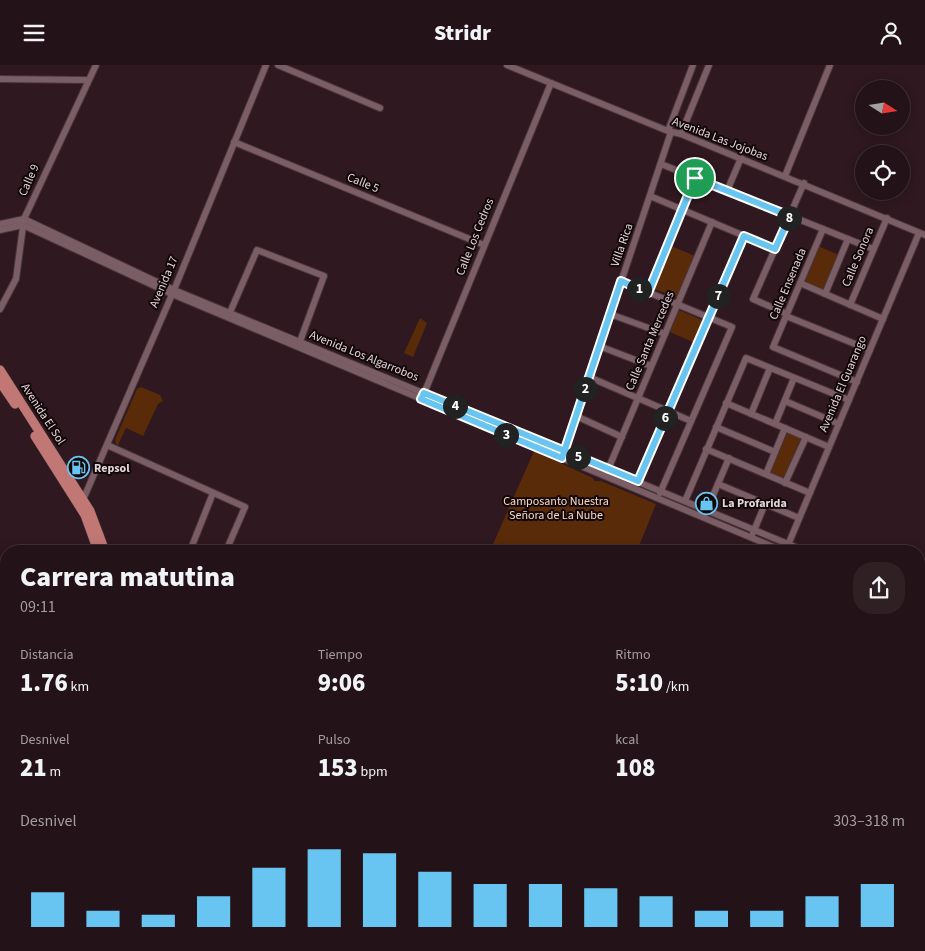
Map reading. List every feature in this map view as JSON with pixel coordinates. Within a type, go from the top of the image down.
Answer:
[{"type":"main road","name":"Avenida El Sol","points":[[0,370],[82,502],[96,545]]},
{"type":"main road","name":"Avenida El Sol","points":[[0,382],[96,523],[103,545]]},
{"type":"street","name":"Calle 9","points":[[0,309],[16,279],[24,222],[87,80],[96,65]]},
{"type":"street","name":"Avenida 17","points":[[82,502],[173,292],[266,65]]},
{"type":"street","points":[[278,65],[380,108]]},
{"type":"street","name":"Avenida Las Jojobas","points":[[507,65],[804,183],[922,234]]},
{"type":"street","name":"Villa Rica","points":[[562,458],[693,65]]},
{"type":"street","points":[[681,134],[709,65]]},
{"type":"street","points":[[786,176],[830,65]]},
{"type":"street","points":[[0,79],[87,80]]},
{"type":"street","name":"Calle Los Cedros","points":[[422,396],[551,83]]},
{"type":"street","name":"Calle 5","points":[[234,142],[484,245]]},
{"type":"street","points":[[727,191],[740,157]]},
{"type":"street","points":[[661,164],[874,249]]},
{"type":"street","points":[[648,293],[695,178]]},
{"type":"street","points":[[804,183],[753,299],[870,350]]},
{"type":"street","points":[[650,197],[775,249]]},
{"type":"street","name":"Calle Sonora","points":[[850,305],[887,218]]},
{"type":"street","points":[[0,224],[24,222]]},
{"type":"street","points":[[0,230],[24,222]]},
{"type":"street","name":"Avenida Los Algarrobos","points":[[24,222],[173,292],[422,396],[562,458],[768,545]]},
{"type":"street","name":"Calle Santa Mercedes","points":[[605,476],[712,222]]},
{"type":"street","name":"Calle Ensenada","points":[[823,229],[773,347],[857,381]]},
{"type":"street","name":"Avenida El Guarango","points":[[788,545],[883,319],[922,234]]},
{"type":"street","points":[[638,481],[744,236]]},
{"type":"street","points":[[825,294],[848,239]]},
{"type":"street","points":[[229,315],[257,250],[324,276],[298,344]]},
{"type":"street","points":[[621,281],[732,327],[657,498]]},
{"type":"street","points":[[800,283],[883,319]]},
{"type":"street","points":[[610,314],[665,334]]},
{"type":"street","points":[[599,346],[651,366]]},
{"type":"street","points":[[685,501],[746,358],[849,400]]},
{"type":"street","points":[[751,414],[770,368]]},
{"type":"street","points":[[589,377],[691,421]]},
{"type":"street","points":[[775,424],[794,378]]},
{"type":"street","name":"Avenida Los Algarrobos","points":[[422,396],[638,481],[786,545]]},
{"type":"street","points":[[785,401],[839,424]]},
{"type":"street","points":[[726,403],[829,447]]},
{"type":"street","points":[[576,416],[622,437]]},
{"type":"street","points":[[716,427],[775,452]]},
{"type":"street","points":[[766,475],[786,428]]},
{"type":"street","points":[[785,483],[806,437]]},
{"type":"street","points":[[107,445],[245,507],[229,545]]},
{"type":"street","points":[[706,449],[810,493]]},
{"type":"street","points":[[703,517],[729,459]]},
{"type":"street","points":[[718,484],[799,518]]},
{"type":"street","points":[[192,545],[213,493]]},
{"type":"street","points":[[751,538],[765,504]]},
{"type":"green space","points":[[669,245],[695,256],[678,298],[652,288]]},
{"type":"green space","points":[[818,246],[839,255],[823,291],[803,282]]},
{"type":"green space","points":[[679,310],[704,321],[695,343],[670,332]]},
{"type":"green space","points":[[420,318],[427,323],[413,357],[404,353]]},
{"type":"green space","points":[[141,387],[160,395],[163,401],[158,404],[143,436],[126,428],[118,445],[115,440],[137,389]]},
{"type":"green space","points":[[787,430],[803,438],[785,480],[768,473]]},
{"type":"green space","name":"Camposanto Nuestra Señora de La Nube","points":[[534,451],[593,478],[594,481],[601,481],[656,504],[639,545],[493,545]]},
{"type":"place","name":"Repsol","points":[[78,468]]},
{"type":"place","name":"La Profarida","points":[[706,503]]},
{"type":"route","points":[[695,178],[648,293],[621,281],[564,451],[562,458],[421,399],[424,393],[518,431],[564,451],[638,481],[744,236],[775,249],[790,216],[695,178]]}]
